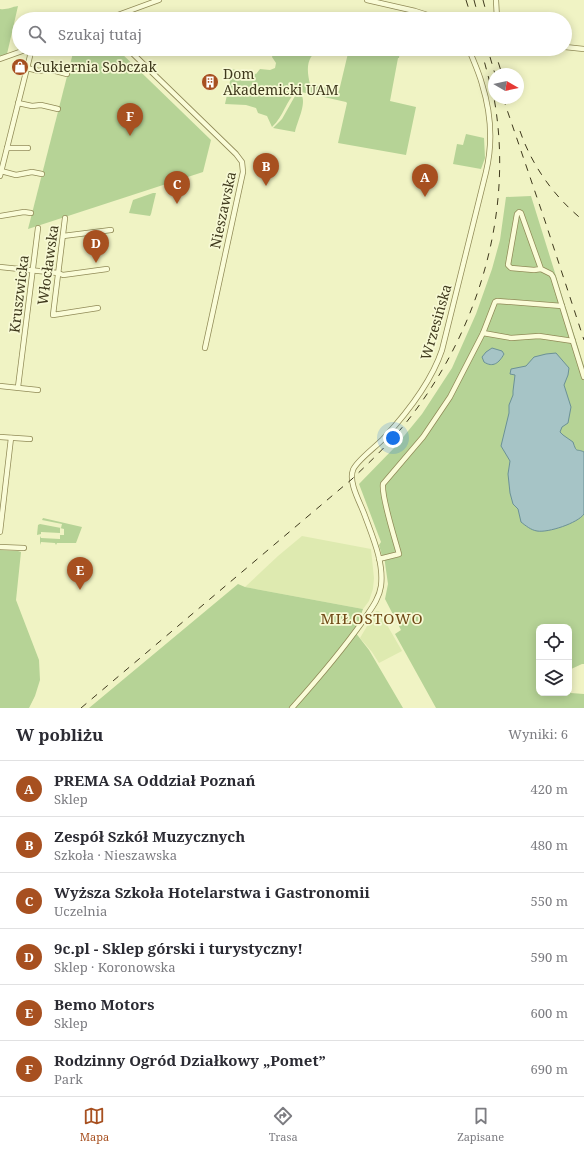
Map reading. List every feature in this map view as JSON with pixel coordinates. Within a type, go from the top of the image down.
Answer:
[{"type":"street","points":[[126,12],[159,0]]},
{"type":"street","points":[[367,0],[421,12]]},
{"type":"street","points":[[496,0],[497,12]]},
{"type":"street","points":[[572,48],[584,49]]},
{"type":"street","points":[[0,59],[12,55]]},
{"type":"street","points":[[30,56],[1,174],[16,175],[32,172],[42,174]]},
{"type":"street","name":"Nieszawska","points":[[135,56],[236,154],[243,164],[242,177],[205,348]]},
{"type":"street","name":"Wrzesińska","points":[[292,708],[341,651],[375,602],[381,586],[379,559],[365,515],[352,484],[352,473],[354,467],[384,438],[413,402],[433,371],[442,350],[491,147],[487,103],[482,83],[471,56]]},
{"type":"street","points":[[27,68],[39,71],[48,69],[67,74]]},
{"type":"street","points":[[18,103],[32,106],[40,105],[58,109]]},
{"type":"street","points":[[7,148],[28,148]]},
{"type":"street","points":[[0,216],[24,212],[31,213]]},
{"type":"street","points":[[540,269],[521,213],[519,212],[516,214],[508,265],[511,268],[534,270],[540,269],[551,274],[584,377]]},
{"type":"street","name":"Włocławska","points":[[65,218],[52,315],[98,308]]},
{"type":"street","name":"Kruszwicka","points":[[18,387],[38,228]]},
{"type":"street","points":[[63,236],[111,230]]},
{"type":"street","points":[[0,267],[58,273],[63,275],[107,269]]},
{"type":"street","points":[[379,559],[399,554],[383,484],[424,437],[450,397],[483,333],[496,301],[562,306]]},
{"type":"street","points":[[483,333],[511,338],[540,336],[573,341]]},
{"type":"street","points":[[0,386],[38,390]]},
{"type":"street","points":[[0,437],[30,440]]},
{"type":"street","points":[[0,532],[11,438]]},
{"type":"street","points":[[0,547],[24,548]]},
{"type":"green space","points":[[18,6],[17,12],[12,12],[12,32],[7,54],[0,57],[0,9]]},
{"type":"green space","points":[[72,56],[124,56],[211,140],[203,172],[28,229]]},
{"type":"green space","points":[[312,56],[308,63],[310,84],[339,91],[347,56],[399,56],[390,101],[416,107],[406,155],[338,143],[346,102],[297,91],[272,127],[267,116],[258,113],[256,108],[246,105],[225,104],[230,81],[229,72],[231,69],[256,74],[260,69],[270,70],[275,68],[276,63],[272,57]]},
{"type":"green space","points":[[295,96],[302,96],[303,104],[295,132],[273,128],[282,119]]},
{"type":"green space","points":[[466,134],[484,138],[485,158],[481,169],[453,164],[457,144],[463,145]]},
{"type":"green space","points":[[156,193],[150,216],[129,213],[133,200]]},
{"type":"green space","points":[[531,196],[584,366],[584,664],[572,669],[572,624],[536,624],[536,696],[572,696],[572,693],[584,694],[584,708],[436,708],[395,634],[401,630],[385,599],[388,584],[384,556],[382,556],[379,545],[381,542],[359,484],[395,447],[422,414],[452,368],[476,314],[492,269],[500,240],[506,197]]},
{"type":"green space","points":[[43,518],[82,527],[76,543],[57,543],[56,545],[55,543],[41,542],[40,545],[40,536],[41,538],[60,539],[60,535],[64,535],[64,529],[60,528],[60,533],[41,532],[41,534],[37,535],[38,525],[40,524],[61,528],[62,524],[42,520]]},
{"type":"green space","points":[[302,536],[371,549],[374,578],[373,589],[369,601],[363,609],[245,587]]},
{"type":"green space","points":[[0,550],[21,552],[16,600],[39,660],[40,680],[29,708],[0,708]]},
{"type":"green space","points":[[238,584],[245,587],[363,609],[355,632],[369,650],[403,708],[89,708]]},
{"type":"green space","points":[[376,611],[379,611],[402,651],[379,663],[360,638]]},
{"type":"water","points":[[492,348],[502,351],[504,354],[496,364],[490,365],[484,362],[482,357]]},
{"type":"water","points":[[556,353],[569,368],[564,385],[571,407],[568,423],[562,427],[560,432],[573,442],[577,450],[584,452],[584,514],[576,521],[562,527],[537,531],[521,522],[518,509],[513,504],[508,474],[510,461],[501,446],[509,413],[509,405],[513,395],[515,375],[510,374],[511,369],[526,366],[534,357]]},
{"type":"railway","points":[[466,0],[470,12]]},
{"type":"railway","points":[[474,0],[477,12]]},
{"type":"railway","points":[[483,0],[486,12]]},
{"type":"railway","points":[[483,56],[488,75]]},
{"type":"railway","points":[[496,56],[500,68]]},
{"type":"railway","points":[[490,57],[493,68]]},
{"type":"railway","points":[[81,708],[352,479],[398,432],[412,415],[436,380],[456,344],[473,305],[486,265],[495,224],[499,182],[499,140],[495,104]]},
{"type":"railway","points":[[505,104],[584,340]]},
{"type":"railway","points":[[520,131],[531,157],[554,192],[584,221]]},
{"type":"place","name":"Cukiernia Sobczak","points":[[20,67]]},
{"type":"place","name":"Dom Akademicki UAM","points":[[210,82]]},
{"type":"place","name":"Rodzinny Ogród Działkowy „Pomet”","points":[[130,136]]},
{"type":"place","name":"Zespół Szkół Muzycznych","points":[[266,186]]},
{"type":"place","name":"PREMA SA Oddział Poznań","points":[[425,197]]},
{"type":"place","name":"Wyższa Szkoła Hotelarstwa i Gastronomii","points":[[177,204]]},
{"type":"place","name":"9c.pl - Sklep górski i turystyczny!","points":[[96,263]]},
{"type":"place","name":"Bemo Motors","points":[[80,590]]},
{"type":"district","name":"MIŁOSTOWO","points":[[372,619]]}]
